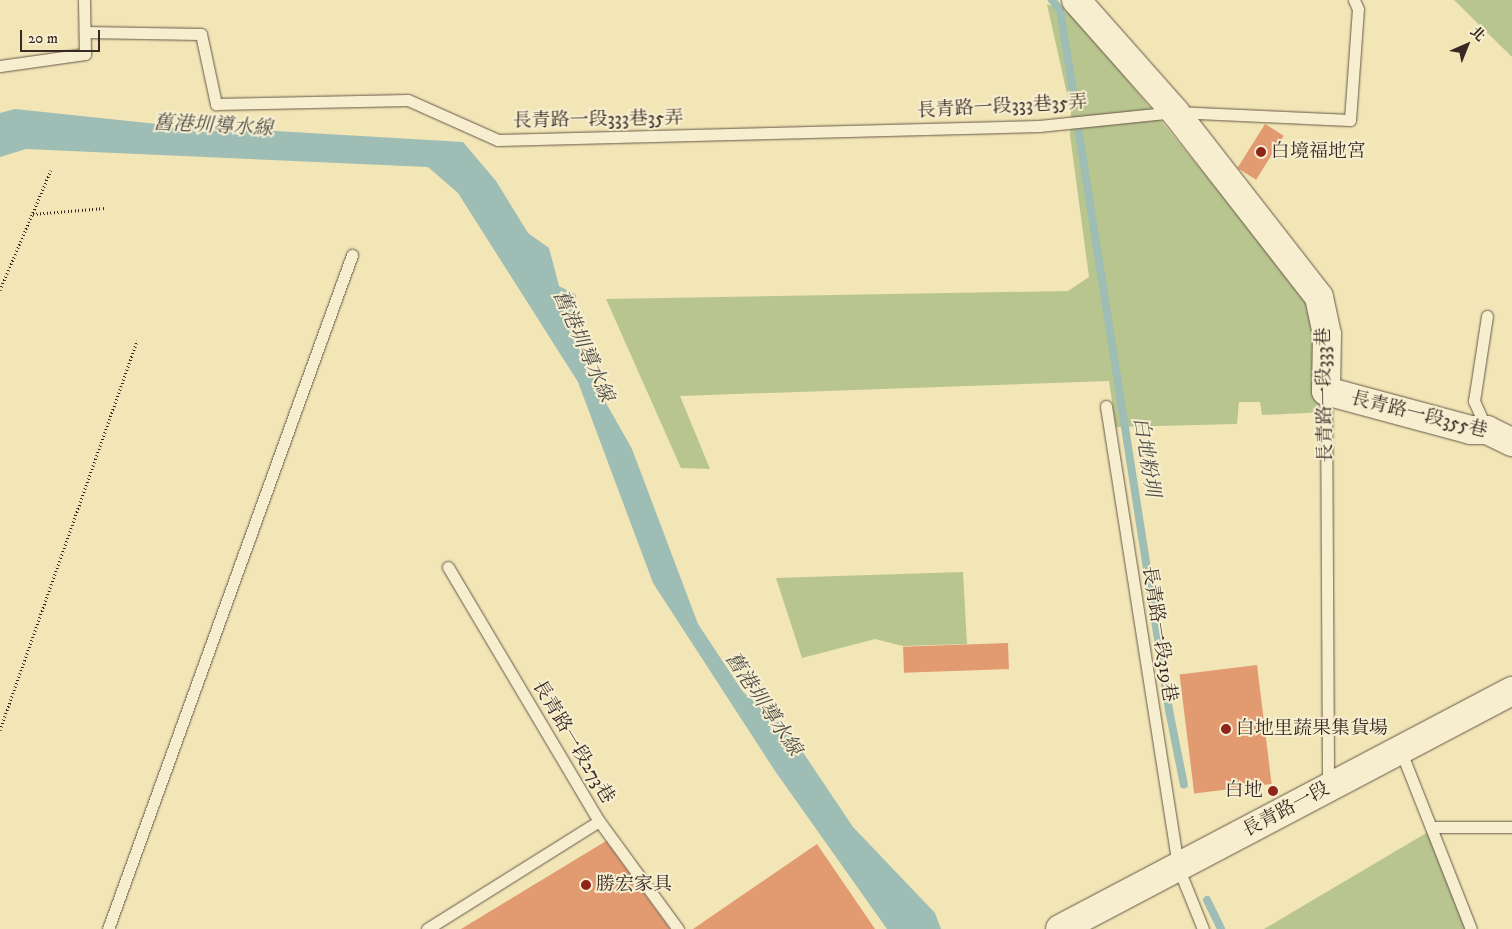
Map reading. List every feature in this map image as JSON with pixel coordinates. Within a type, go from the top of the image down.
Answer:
[{"type":"street","name":"長青路一段333巷","points":[[1076,0],[1175,112],[1319,297],[1327,334],[1326,391]]},
{"type":"street","name":"長青路一段355巷","points":[[1326,391],[1471,430],[1487,430],[1512,442]]},
{"type":"street","name":"長青路一段","points":[[1060,929],[1512,691]]},
{"type":"lane","points":[[0,66],[85,54],[84,0]]},
{"type":"lane","points":[[1175,112],[1350,120],[1358,9],[1354,0]]},
{"type":"lane","name":"長青路一段333巷35弄","points":[[85,32],[201,34],[216,104],[408,100],[498,140],[1039,126],[1175,112]]},
{"type":"lane","points":[[108,929],[352,255]]},
{"type":"lane","points":[[1487,316],[1474,401],[1487,430]]},
{"type":"lane","name":"長青路一段333巷","points":[[1326,391],[1328,788]]},
{"type":"lane","name":"長青路一段319巷","points":[[1106,406],[1178,867],[1203,929]]},
{"type":"lane","name":"長青路一段273巷","points":[[448,567],[599,821],[678,929]]},
{"type":"lane","points":[[1400,749],[1471,929]]},
{"type":"lane","points":[[428,929],[599,821]]},
{"type":"lane","points":[[1432,827],[1512,826]]},
{"type":"path","points":[[0,290],[51,170]]},
{"type":"path","points":[[33,214],[105,208]]},
{"type":"path","points":[[0,730],[137,340]]},
{"type":"green space","points":[[1454,0],[1512,0],[1512,57]]},
{"type":"green space","points":[[1047,4],[1074,15],[1322,317],[1327,412],[1262,415],[1260,402],[1239,402],[1237,424],[1116,427],[1109,381],[680,396],[710,469],[681,468],[606,299],[1068,291],[1089,277],[1070,135],[1071,112]]},
{"type":"green space","points":[[963,572],[967,644],[903,646],[875,639],[802,658],[776,578]]},
{"type":"green space","points":[[1433,829],[1472,929],[1264,929]]},
{"type":"water","points":[[15,109],[157,124],[463,142],[496,181],[528,233],[549,248],[559,286],[576,295],[577,334],[597,387],[632,449],[698,624],[743,692],[786,727],[853,827],[935,913],[941,929],[887,929],[775,771],[653,583],[578,382],[458,193],[428,167],[26,149],[0,157],[0,113]]},
{"type":"building","name":"白境福地宮","points":[[1265,124],[1284,136],[1256,180],[1237,168]]},
{"type":"building","points":[[1008,643],[1009,669],[904,673],[903,647]]},
{"type":"building","name":"白地里蔬果集貨場","points":[[1257,665],[1272,784],[1194,794],[1180,675]]},
{"type":"building","name":"勝宏家具","points":[[606,841],[670,929],[461,929]]},
{"type":"building","points":[[817,844],[875,929],[693,929]]},
{"type":"waterway","name":"白地粉圳","points":[[1052,0],[1060,10],[1073,90]]},
{"type":"waterway","name":"白地粉圳","points":[[1079,133],[1169,710],[1184,785]]},
{"type":"waterway","name":"白地粉圳","points":[[1207,900],[1221,929]]},
{"type":"place","name":"白境福地宮","points":[[1261,152]]},
{"type":"place","name":"白地里蔬果集貨場","points":[[1226,729]]},
{"type":"place","name":"白地","points":[[1273,791]]},
{"type":"place","name":"勝宏家具","points":[[586,885]]},
{"type":"water label","name":"舊港圳導水線","points":[[213,126]]},
{"type":"water label","name":"舊港圳導水線","points":[[583,346]]},
{"type":"water label","name":"舊港圳導水線","points":[[763,704]]}]
